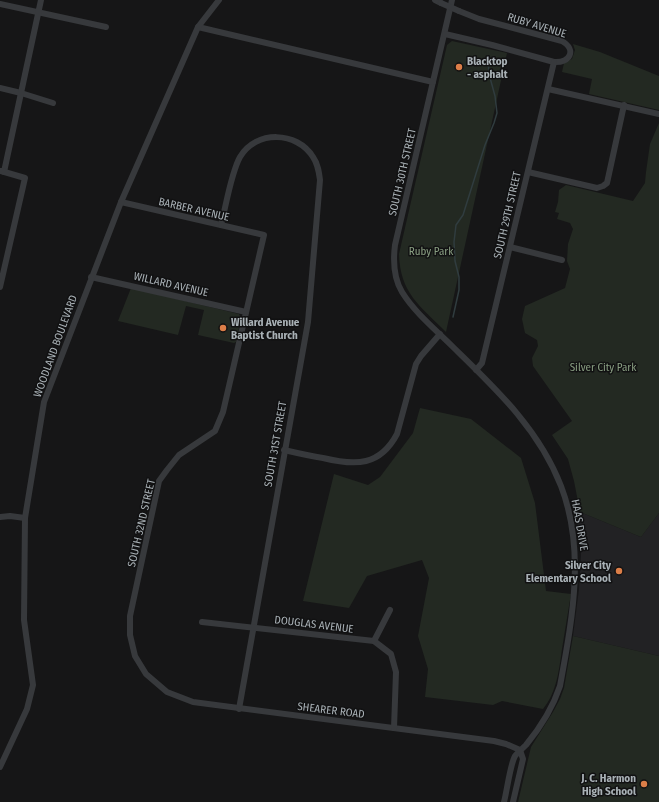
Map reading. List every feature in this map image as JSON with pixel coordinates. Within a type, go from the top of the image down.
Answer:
[{"type":"street","points":[[0,287],[25,178],[2,171],[41,0]]},
{"type":"street","name":"WOODLAND BOULEVARD","points":[[0,766],[30,702],[33,685],[24,620],[25,518],[44,402],[120,202],[198,27],[219,0]]},
{"type":"street","name":"RUBY AVENUE","points":[[435,0],[479,19],[562,41],[570,50],[569,56],[565,60],[554,62]]},
{"type":"street","name":"SOUTH 30TH STREET","points":[[440,334],[415,309],[402,291],[396,280],[394,259],[395,245],[452,0]]},
{"type":"street","points":[[0,4],[106,27]]},
{"type":"street","points":[[198,27],[433,82]]},
{"type":"street","points":[[445,34],[554,62]]},
{"type":"street","name":"SOUTH 29TH STREET","points":[[476,370],[482,363],[554,62]]},
{"type":"street","points":[[0,88],[53,103]]},
{"type":"street","points":[[548,89],[659,114]]},
{"type":"street","points":[[528,172],[597,188],[603,186],[607,183],[624,106]]},
{"type":"street","name":"SOUTH 31ST STREET","points":[[221,225],[235,169],[241,156],[249,146],[263,139],[276,137],[287,138],[299,142],[313,157],[318,168],[320,180],[308,322],[238,709]]},
{"type":"street","name":"BARBER AVENUE","points":[[120,202],[264,235]]},
{"type":"street","name":"SOUTH 32ND STREET","points":[[146,674],[135,656],[130,635],[130,616],[159,481],[178,456],[215,430],[227,402],[264,235]]},
{"type":"street","points":[[510,247],[562,260]]},
{"type":"street","name":"WILLARD AVENUE","points":[[91,277],[246,312]]},
{"type":"street","points":[[284,450],[341,462],[361,463],[380,455],[393,442],[401,422],[416,364],[440,334]]},
{"type":"street","name":"HAAS DRIVE","points":[[440,334],[531,429],[553,467],[562,488],[573,530],[576,578],[560,686],[556,698],[548,713],[525,746],[514,757],[504,800]]},
{"type":"street","points":[[0,517],[10,516],[25,518]]},
{"type":"street","points":[[390,610],[374,641],[391,654],[396,672],[394,728]]},
{"type":"street","name":"DOUGLAS AVENUE","points":[[202,622],[374,641]]},
{"type":"street","name":"SHEARER ROAD","points":[[146,674],[167,692],[194,702],[238,709],[494,741],[520,750]]},
{"type":"street","points":[[514,801],[523,759],[520,750]]},
{"type":"shaded area","name":"Silver City Elementary School","points":[[580,512],[641,537],[659,513],[659,656],[573,636],[579,589],[581,554],[577,522]]},
{"type":"green space","name":"Ruby Park","points":[[452,41],[507,53],[446,332],[420,306],[407,289],[400,267],[399,254],[447,45]]},
{"type":"green space","points":[[573,44],[600,52],[659,76],[659,110],[589,94],[592,79],[562,72],[564,63],[572,59],[575,50]]},
{"type":"green space","name":"Silver City Park","points":[[659,123],[659,513],[641,537],[580,512],[568,459],[552,435],[572,421],[533,366],[532,358],[538,346],[537,340],[525,333],[522,319],[525,306],[565,288],[570,269],[567,261],[568,244],[573,229],[570,223],[557,219],[559,213],[555,212],[559,190],[566,185],[633,201],[645,183],[650,144]]},
{"type":"green space","points":[[131,288],[239,314],[241,318],[236,342],[234,343],[198,335],[204,310],[186,306],[178,335],[118,321]]},
{"type":"green space","points":[[420,408],[471,419],[521,458],[535,503],[546,591],[571,594],[557,680],[548,702],[543,709],[502,701],[493,705],[425,697],[428,669],[418,636],[429,578],[422,560],[367,576],[349,608],[303,601],[334,474],[368,485],[380,477],[413,433]]},
{"type":"green space","points":[[573,636],[659,656],[659,802],[518,802],[531,747],[553,712],[564,688]]},
{"type":"waterway","points":[[453,317],[459,290],[459,277],[455,261],[454,242],[456,225],[463,215],[485,145],[497,113],[495,96],[489,74],[488,56]]},
{"type":"place","name":"Blacktop - asphalt","points":[[459,67]]},
{"type":"place","name":"Willard Avenue Baptist Church","points":[[223,328]]},
{"type":"place","name":"Silver City Elementary School","points":[[619,571]]},
{"type":"place","name":"J. C. Harmon High School","points":[[644,784]]}]
